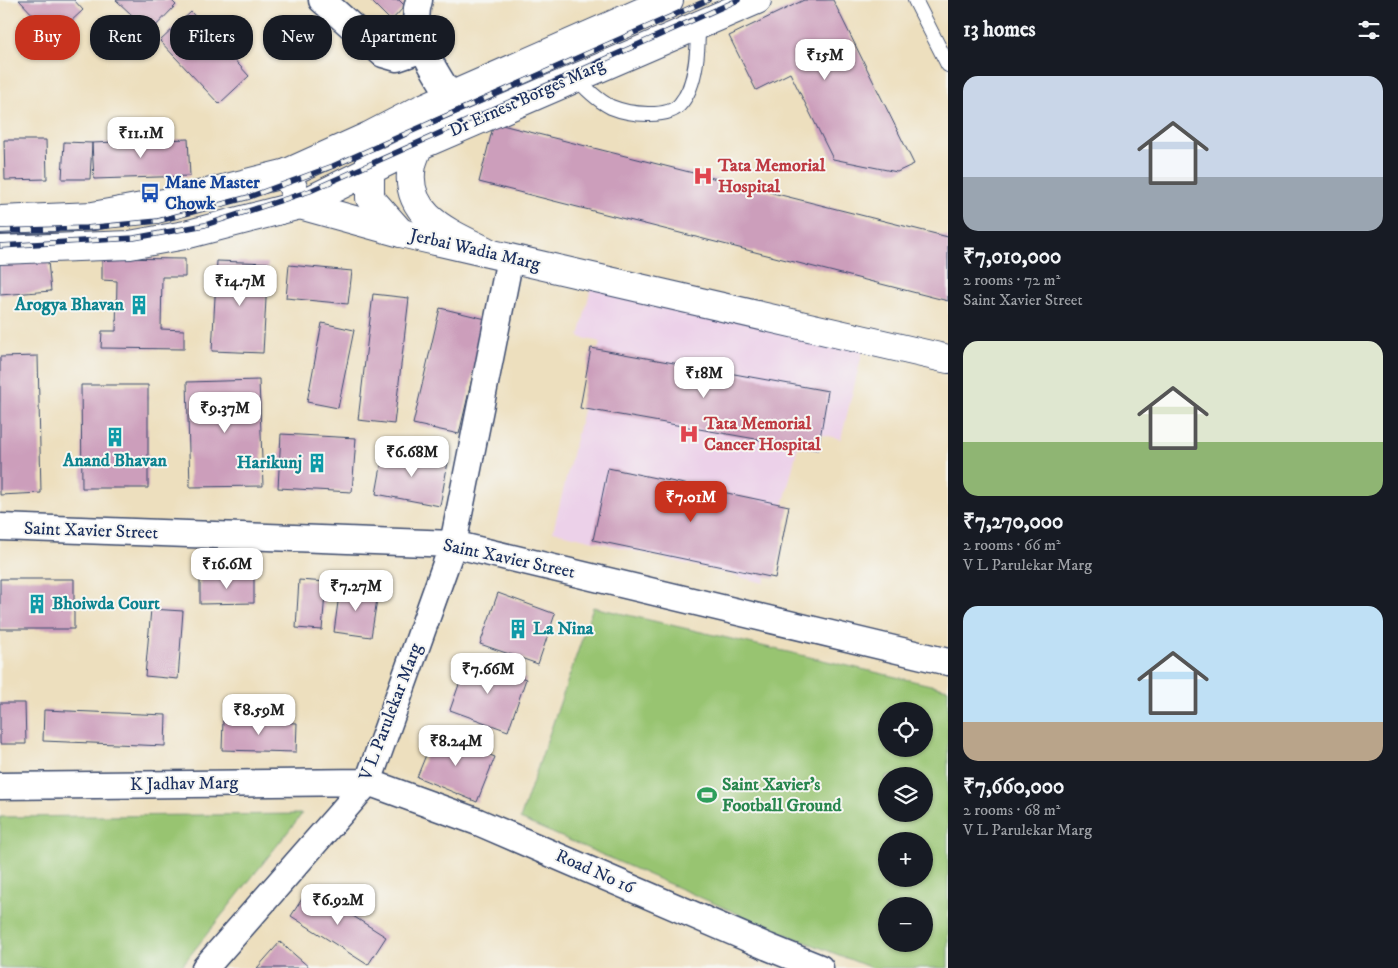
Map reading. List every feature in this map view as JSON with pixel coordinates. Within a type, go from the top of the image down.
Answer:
[{"type":"main road","name":"Dr Ernest Borges Marg","points":[[369,136],[423,108],[669,0]]},
{"type":"main road","name":"Dr Ernest Borges Marg","points":[[300,205],[420,145],[576,76],[757,0]]},
{"type":"main road","points":[[423,108],[420,145],[412,163],[411,191],[416,204],[427,216],[452,234],[500,256]]},
{"type":"main road","points":[[0,220],[92,216],[175,201],[287,173],[369,136],[370,198],[401,233]]},
{"type":"main road","points":[[0,250],[130,245],[185,235],[300,205],[287,173]]},
{"type":"main road","name":"Jerbai Wadia Marg","points":[[300,205],[401,233],[948,359]]},
{"type":"street","points":[[322,0],[342,18]]},
{"type":"street","points":[[417,15],[419,0]]},
{"type":"street","points":[[429,60],[450,96]]},
{"type":"street","name":"V L Parulekar Marg","points":[[205,968],[368,782],[453,544],[500,256]]},
{"type":"street","name":"Saint Xavier Street","points":[[0,528],[453,544],[948,662]]},
{"type":"street","name":"K Jadhav Marg","points":[[0,786],[368,782]]},
{"type":"street","name":"Road No 16","points":[[368,782],[478,822],[820,968]]},
{"type":"lane","points":[[915,0],[948,65]]},
{"type":"lane","points":[[576,76],[589,90],[611,106],[640,114],[663,114],[681,104],[692,79],[697,54],[698,24]]},
{"type":"shaded area","name":"Tata Memorial Cancer Hospital","points":[[593,279],[864,346],[841,439],[802,430],[764,583],[553,531],[600,342],[579,337]]},
{"type":"green space","name":"Saint Xavier's Football Ground","points":[[593,607],[948,689],[948,968],[872,968],[780,932],[520,819]]},
{"type":"green space","points":[[302,814],[180,968],[0,968],[0,817]]},
{"type":"building","points":[[19,0],[74,0],[83,10],[78,15],[33,15]]},
{"type":"building","points":[[116,0],[171,0],[176,5],[160,22],[160,15],[132,15]]},
{"type":"building","points":[[370,0],[399,0],[405,6],[397,15],[385,15]]},
{"type":"building","points":[[804,0],[833,0],[914,164],[897,172],[833,159],[790,73],[756,90],[729,36]]},
{"type":"building","points":[[170,32],[170,52],[160,41]]},
{"type":"building","points":[[178,60],[234,60],[249,76],[219,104]]},
{"type":"building","points":[[494,123],[948,237],[948,301],[479,182]]},
{"type":"building","points":[[188,139],[190,176],[94,179],[92,143]]},
{"type":"building","points":[[4,140],[46,140],[47,179],[5,180]]},
{"type":"building","points":[[64,142],[92,143],[90,179],[62,179]]},
{"type":"building","points":[[47,252],[51,291],[0,295],[0,256]]},
{"type":"building","name":"Arogya Bhavan","points":[[102,258],[185,259],[185,277],[162,277],[161,329],[184,330],[184,349],[101,348],[102,331],[116,331],[117,281],[102,280]]},
{"type":"building","points":[[217,261],[268,263],[263,353],[212,351]]},
{"type":"building","points":[[289,265],[352,271],[348,304],[286,298]]},
{"type":"building","points":[[373,294],[409,298],[394,424],[358,420]]},
{"type":"building","points":[[440,308],[486,319],[459,434],[413,424]]},
{"type":"building","points":[[322,323],[354,330],[338,408],[307,402]]},
{"type":"building","points":[[591,348],[828,391],[818,450],[580,408]]},
{"type":"building","points":[[38,356],[41,493],[0,495],[0,357]]},
{"type":"building","points":[[259,380],[263,486],[190,487],[187,382]]},
{"type":"building","name":"Anand Bhavan","points":[[81,385],[148,385],[148,488],[82,488]]},
{"type":"building","name":"Harikunj","points":[[281,434],[356,438],[352,492],[278,488]]},
{"type":"building","points":[[384,450],[448,462],[440,506],[376,494]]},
{"type":"building","points":[[608,468],[789,506],[775,578],[593,540]]},
{"type":"building","points":[[254,575],[254,603],[200,604],[200,576]]},
{"type":"building","name":"Bhoiwda Court","points":[[0,579],[74,579],[74,629],[0,629]]},
{"type":"building","points":[[299,580],[326,582],[322,630],[296,628]]},
{"type":"building","points":[[340,587],[378,593],[371,637],[334,632]]},
{"type":"building","name":"La Nina","points":[[498,593],[555,614],[538,664],[480,644]]},
{"type":"building","points":[[151,609],[183,611],[178,679],[145,676]]},
{"type":"building","points":[[468,659],[526,679],[508,731],[450,710]]},
{"type":"building","points":[[0,703],[25,703],[26,744],[0,744]]},
{"type":"building","points":[[44,710],[166,715],[165,746],[43,741]]},
{"type":"building","points":[[223,720],[297,723],[296,752],[222,750]]},
{"type":"building","points":[[435,733],[495,757],[477,802],[417,777]]},
{"type":"building","points":[[309,888],[386,937],[368,965],[291,916]]},
{"type":"building","points":[[280,942],[310,968],[257,968]]},
{"type":"railway","points":[[0,231],[86,228],[158,221],[249,197],[333,166],[708,0]]},
{"type":"railway","points":[[0,246],[134,238],[205,225],[310,191],[738,0]]},
{"type":"place","name":"Tata Memorial Hospital","points":[[703,176]]},
{"type":"place","name":"Mane Master Chowk","points":[[150,193]]},
{"type":"place","name":"Arogya Bhavan","points":[[139,305]]},
{"type":"place","name":"Tata Memorial Cancer Hospital","points":[[689,434]]},
{"type":"place","name":"Anand Bhavan","points":[[115,437]]},
{"type":"place","name":"Harikunj","points":[[317,463]]},
{"type":"place","name":"Bhoiwda Court","points":[[37,604]]},
{"type":"place","name":"La Nina","points":[[518,629]]},
{"type":"place","name":"Saint Xavier's Football Ground","points":[[707,795]]}]
